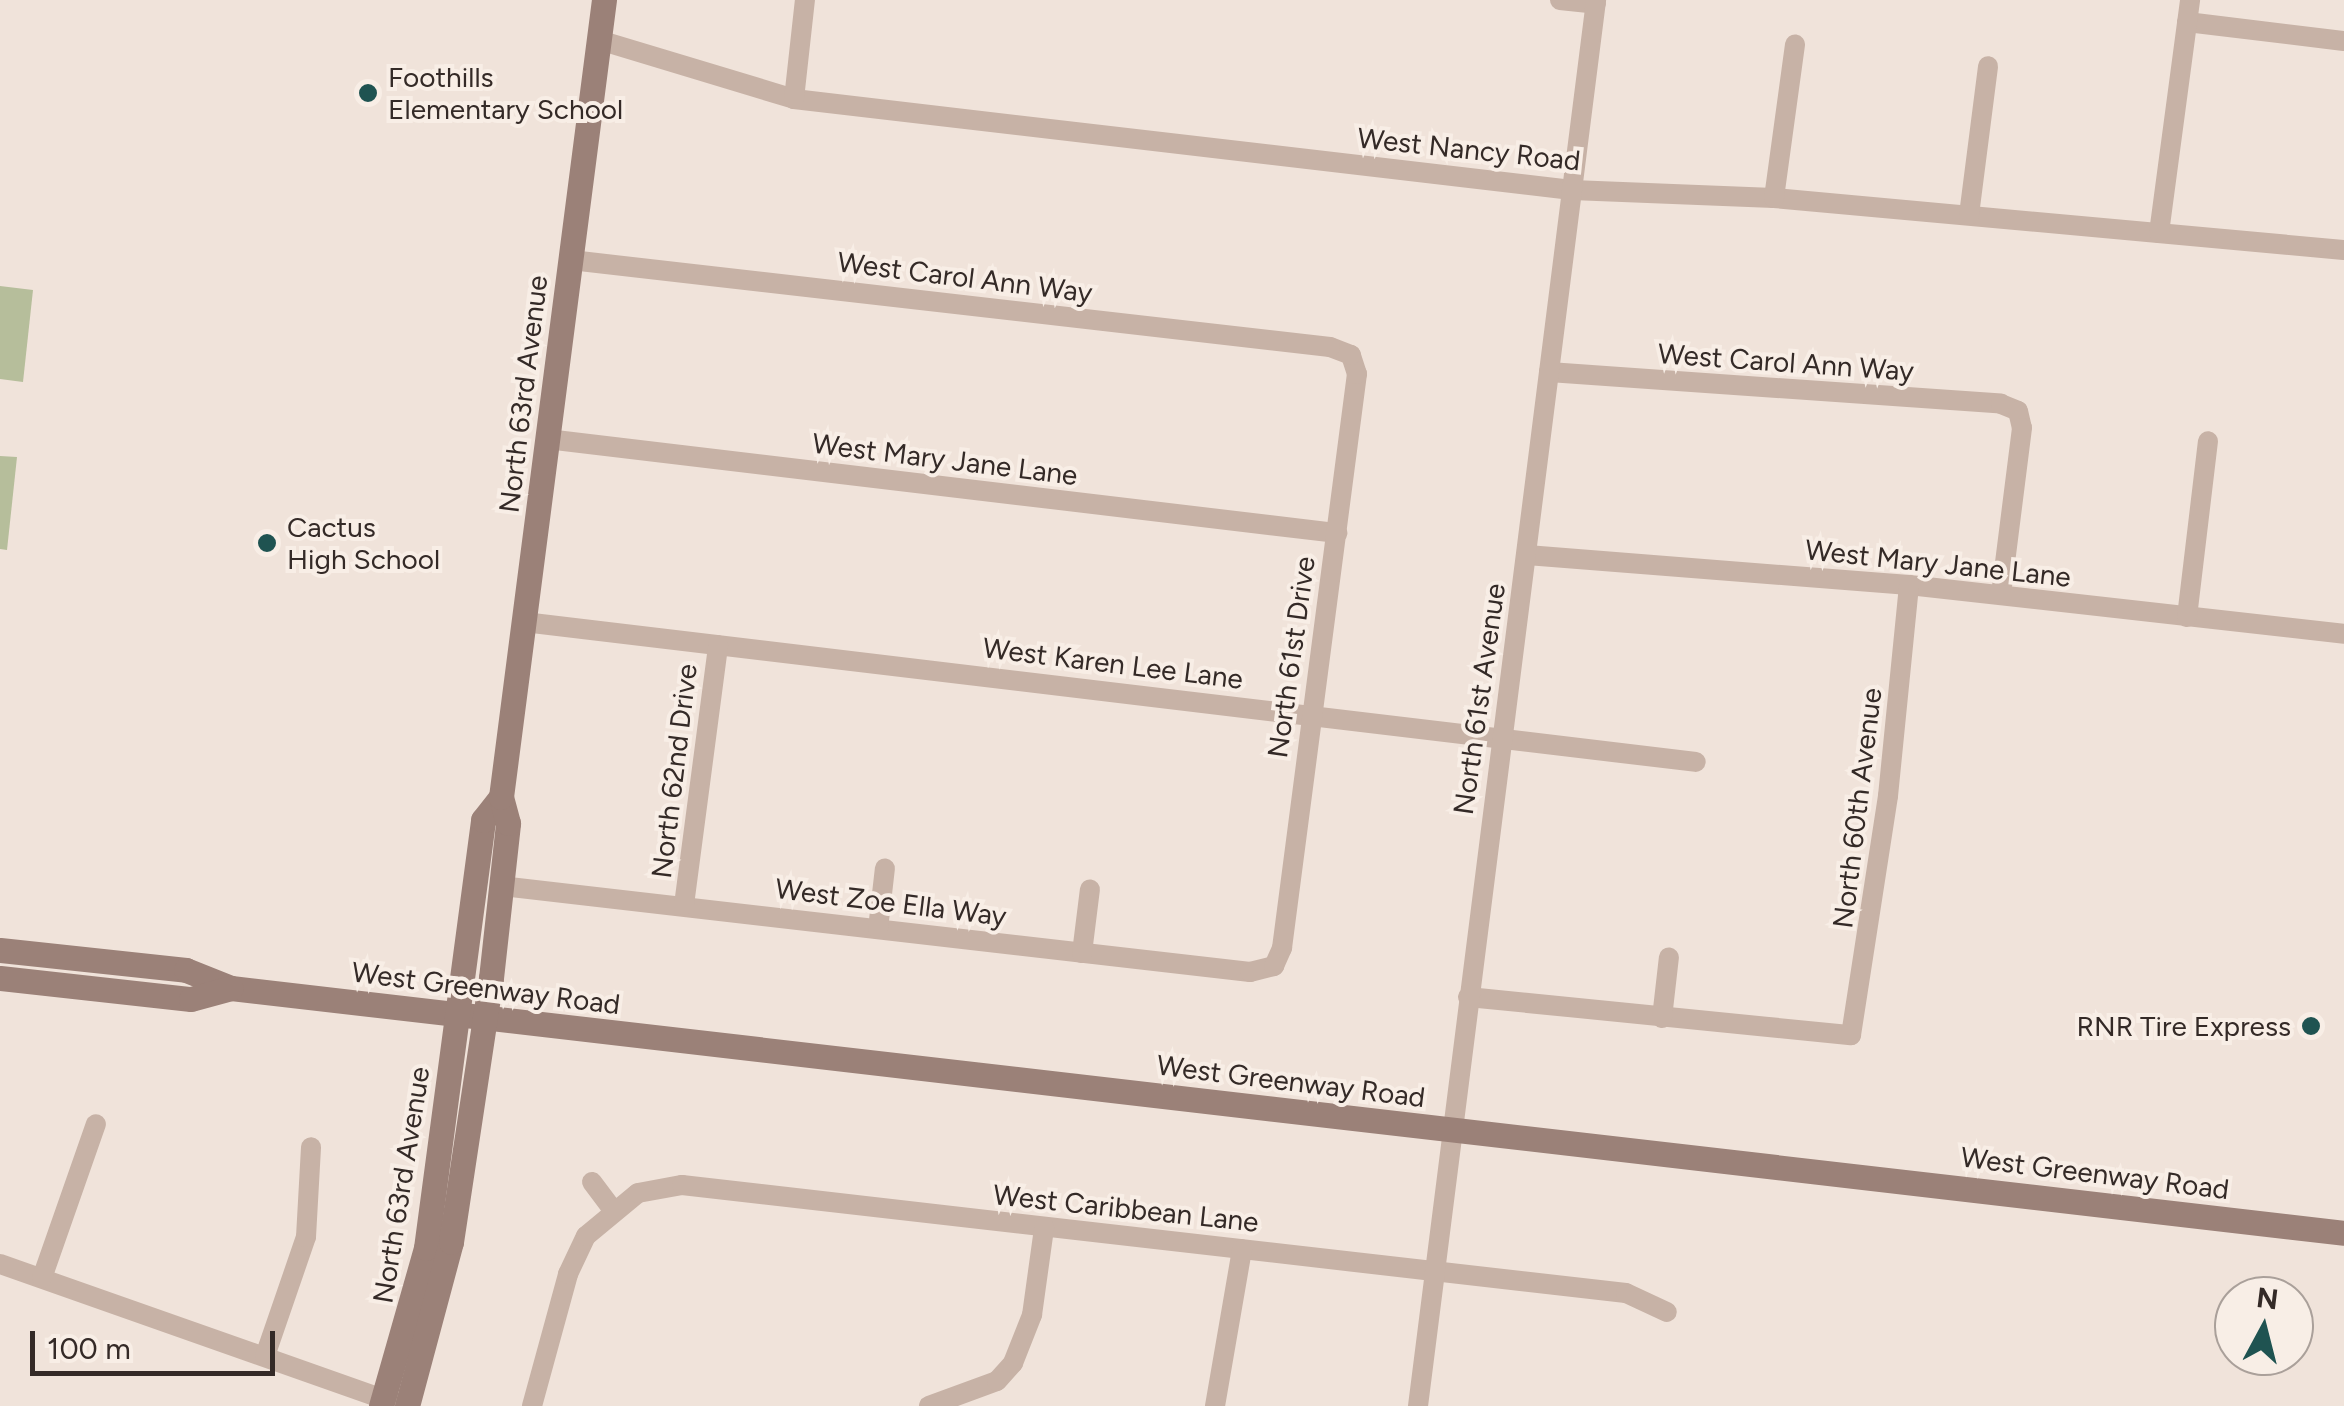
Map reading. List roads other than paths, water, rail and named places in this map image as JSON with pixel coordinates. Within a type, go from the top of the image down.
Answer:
[{"type":"main road","name":"North 63rd Avenue","points":[[394,1404],[470,1016],[501,886],[508,823],[501,796],[604,0]]},
{"type":"main road","name":"North 63rd Avenue","points":[[470,1016],[483,820],[501,796]]},
{"type":"main road","name":"West Greenway Road","points":[[0,950],[186,970],[231,988],[2344,1233]]},
{"type":"main road","name":"West Greenway Road","points":[[0,978],[191,999],[231,988]]},
{"type":"street","points":[[794,99],[806,0]]},
{"type":"street","points":[[1560,0],[1596,2]]},
{"type":"street","points":[[2159,233],[2190,0]]},
{"type":"street","name":"North 61st Avenue","points":[[1418,1406],[1596,2]]},
{"type":"street","points":[[2187,22],[2344,41]]},
{"type":"street","name":"West Nancy Road","points":[[598,40],[794,99],[1572,190],[1774,198],[2344,250]]},
{"type":"street","points":[[1774,198],[1796,44]]},
{"type":"street","points":[[1969,215],[1988,66]]},
{"type":"street","name":"West Carol Ann Way","points":[[571,260],[1330,347],[1351,355]]},
{"type":"street","name":"North 61st Drive","points":[[1274,966],[1282,948],[1357,374],[1351,355]]},
{"type":"street","name":"West Carol Ann Way","points":[[1549,372],[2001,404],[2018,412],[2022,428],[2002,595]]},
{"type":"street","name":"West Mary Jane Lane","points":[[548,439],[1336,532]]},
{"type":"street","points":[[2187,617],[2208,441]]},
{"type":"street","name":"West Mary Jane Lane","points":[[1526,555],[1910,585],[2344,634]]},
{"type":"street","name":"North 60th Avenue","points":[[1662,1018],[1852,1036],[1881,852],[1910,585]]},
{"type":"street","name":"West Karen Lee Lane","points":[[524,622],[1501,735],[1696,762]]},
{"type":"street","name":"North 62nd Drive","points":[[684,905],[718,645]]},
{"type":"street","points":[[878,928],[886,868]]},
{"type":"street","name":"West Zoe Ella Way","points":[[501,886],[1250,972],[1274,966]]},
{"type":"street","points":[[1082,953],[1090,889]]},
{"type":"street","points":[[1468,996],[1662,1018],[1669,957]]},
{"type":"street","points":[[42,1278],[96,1124]]},
{"type":"street","points":[[265,1356],[309,1225],[311,1147]]},
{"type":"street","points":[[532,1406],[568,1274],[586,1236],[612,1208],[592,1182]]},
{"type":"street","name":"West Caribbean Lane","points":[[612,1208],[638,1193],[706,1186],[1626,1293],[1667,1312]]},
{"type":"street","points":[[929,1406],[997,1381],[1013,1362],[1032,1315],[1044,1228]]},
{"type":"street","points":[[1215,1406],[1242,1249]]},
{"type":"street","points":[[0,1264],[394,1404]]},
{"type":"place","name":"Foothills Elementary School","points":[[368,93]]},
{"type":"place","name":"Cactus High School","points":[[267,543]]},
{"type":"place","name":"RNR Tire Express","points":[[2311,1026]]}]
